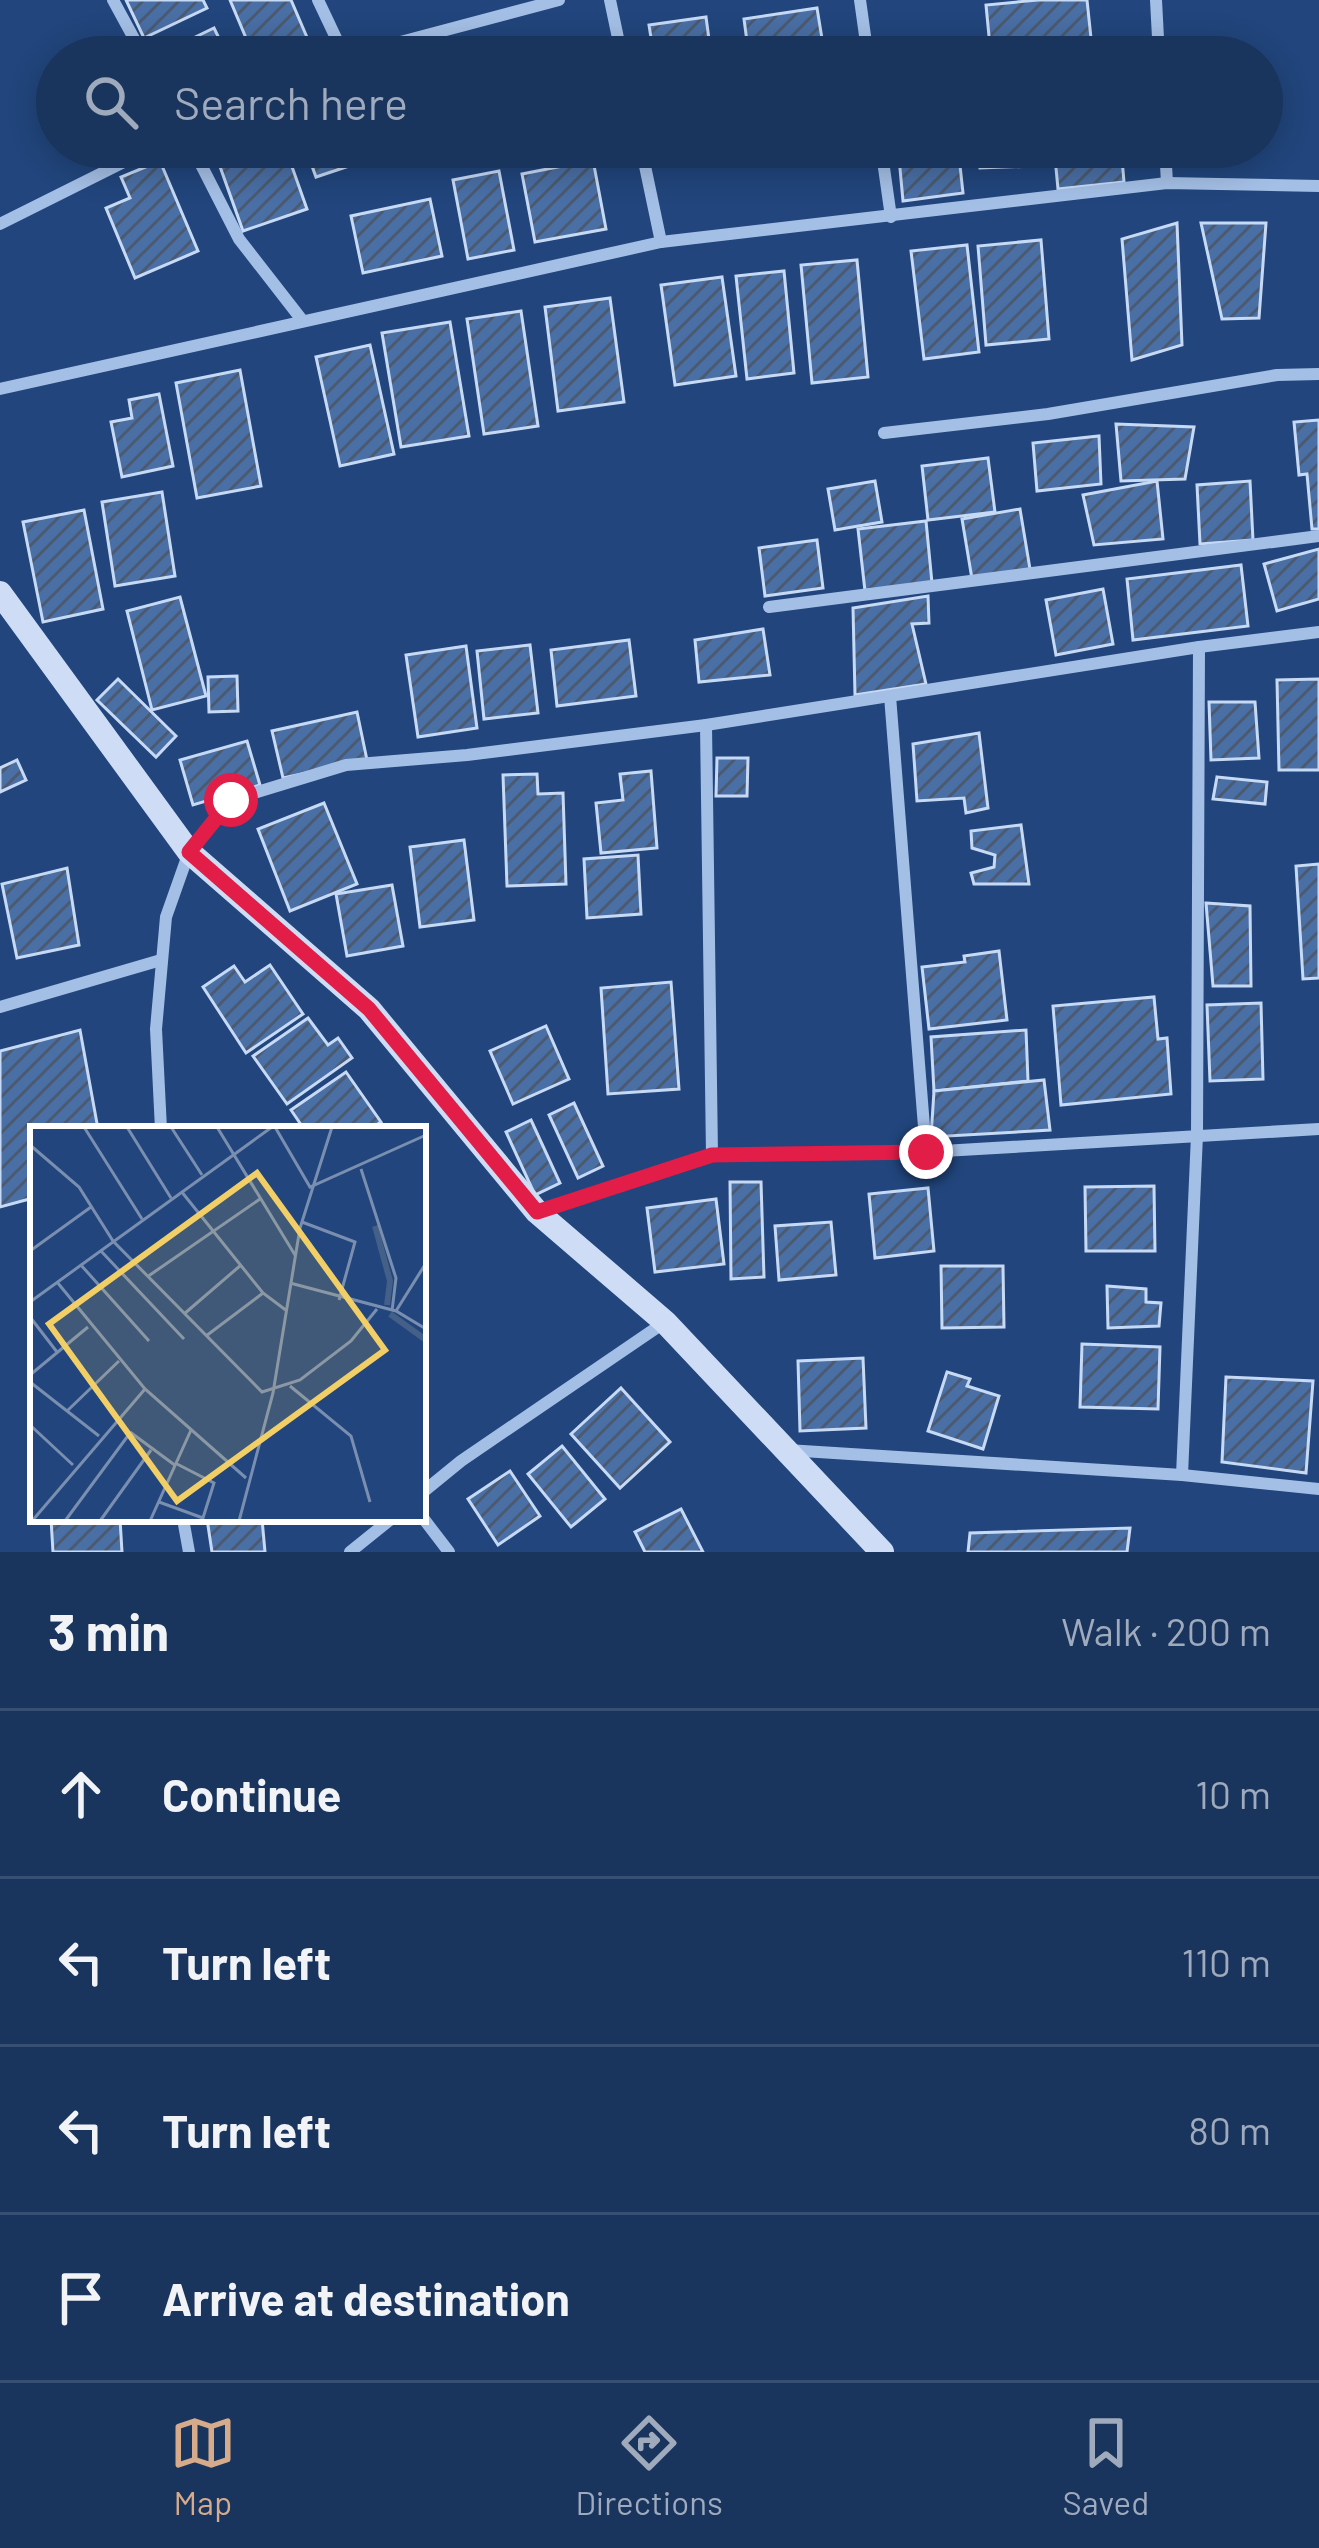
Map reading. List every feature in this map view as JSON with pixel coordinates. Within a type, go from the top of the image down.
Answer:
[{"type":"street","points":[[113,0],[133,36]]},
{"type":"street","points":[[318,0],[334,36]]},
{"type":"street","points":[[496,0],[502,15]]},
{"type":"street","points":[[423,36],[559,0]]},
{"type":"street","points":[[610,0],[618,36]]},
{"type":"street","points":[[860,0],[865,36]]},
{"type":"street","points":[[1156,0],[1159,36]]},
{"type":"street","points":[[0,224],[112,168]]},
{"type":"street","points":[[203,168],[239,239],[302,320]]},
{"type":"street","points":[[645,168],[661,242]]},
{"type":"street","points":[[884,168],[892,217]]},
{"type":"street","points":[[1166,168],[1167,183]]},
{"type":"street","points":[[0,389],[661,242],[1167,183],[1319,186]]},
{"type":"street","points":[[884,433],[1048,414],[1276,375],[1319,374]]},
{"type":"street","points":[[769,607],[1319,536]]},
{"type":"street","points":[[0,593],[189,852],[369,1009],[537,1212],[664,1322],[882,1552]]},
{"type":"street","points":[[161,1126],[156,1029],[166,917],[189,852],[231,800],[346,765],[706,725],[1319,632]]},
{"type":"street","points":[[1182,1475],[1197,1135],[1198,647]]},
{"type":"street","points":[[890,696],[926,1152]]},
{"type":"street","points":[[706,725],[712,1155]]},
{"type":"street","points":[[0,1007],[160,961]]},
{"type":"street","points":[[537,1212],[712,1155],[926,1152],[1319,1129]]},
{"type":"street","points":[[426,1490],[664,1322]]},
{"type":"street","points":[[785,1450],[1182,1475],[1319,1489]]},
{"type":"street","points":[[184,1522],[189,1552]]},
{"type":"street","points":[[350,1552],[387,1522]]},
{"type":"street","points":[[426,1522],[449,1552]]},
{"type":"building","points":[[126,0],[203,0],[207,8],[143,36]]},
{"type":"building","points":[[230,0],[291,0],[306,36],[245,36]]},
{"type":"building","points":[[1087,0],[1091,36],[989,36],[986,5]]},
{"type":"building","points":[[817,8],[822,36],[746,36],[744,19]]},
{"type":"building","points":[[706,17],[709,36],[651,36],[649,25]]},
{"type":"building","points":[[143,168],[163,168],[198,251],[135,278],[106,208],[130,198],[121,177]]},
{"type":"building","points":[[220,168],[292,168],[307,209],[243,231]]},
{"type":"building","points":[[313,168],[343,168],[316,177]]},
{"type":"building","points":[[595,168],[606,229],[535,242],[522,174]]},
{"type":"building","points":[[900,168],[960,168],[963,193],[903,201]]},
{"type":"building","points":[[1056,168],[1123,168],[1124,182],[1058,189]]},
{"type":"building","points":[[499,171],[514,250],[468,259],[453,180]]},
{"type":"building","points":[[430,199],[442,256],[363,273],[351,216]]},
{"type":"building","points":[[1177,223],[1182,345],[1132,360],[1122,239]]},
{"type":"building","points":[[1201,223],[1266,223],[1259,318],[1222,319]]},
{"type":"building","points":[[1041,240],[1049,339],[986,345],[978,246]]},
{"type":"building","points":[[967,245],[979,352],[924,359],[911,251]]},
{"type":"building","points":[[857,260],[868,377],[812,383],[801,265]]},
{"type":"building","points":[[784,271],[794,373],[747,379],[736,276]]},
{"type":"building","points":[[722,277],[736,376],[675,385],[661,285]]},
{"type":"building","points":[[610,298],[624,402],[558,411],[545,307]]},
{"type":"building","points":[[521,311],[538,426],[484,434],[467,319]]},
{"type":"building","points":[[450,322],[469,436],[401,447],[382,333]]},
{"type":"building","points":[[370,345],[394,454],[340,466],[316,357]]},
{"type":"building","points":[[240,370],[261,486],[197,498],[176,383]]},
{"type":"building","points":[[159,394],[173,466],[122,477],[111,422],[132,418],[129,400]]},
{"type":"building","points":[[1319,420],[1319,529],[1312,529],[1307,474],[1299,475],[1294,422]]},
{"type":"building","points":[[1116,424],[1194,427],[1185,479],[1121,481]]},
{"type":"building","points":[[1099,436],[1101,484],[1037,491],[1033,443]]},
{"type":"building","points":[[988,458],[995,512],[928,520],[922,466]]},
{"type":"building","points":[[875,481],[882,522],[835,530],[828,489]]},
{"type":"building","points":[[1157,481],[1163,539],[1094,545],[1083,495]]},
{"type":"building","points":[[1250,481],[1253,540],[1200,544],[1197,485]]},
{"type":"building","points":[[162,492],[175,576],[115,586],[102,502]]},
{"type":"building","points":[[1020,509],[1030,569],[972,579],[962,519]]},
{"type":"building","points":[[84,510],[103,609],[43,622],[23,522]]},
{"type":"building","points":[[926,521],[932,583],[865,591],[858,529]]},
{"type":"building","points":[[817,540],[823,588],[765,596],[759,548]]},
{"type":"building","points":[[1319,549],[1319,599],[1277,611],[1264,564]]},
{"type":"building","points":[[1241,565],[1248,626],[1133,640],[1127,579]]},
{"type":"building","points":[[1103,589],[1113,644],[1056,655],[1046,600]]},
{"type":"building","points":[[928,596],[929,623],[912,624],[926,684],[855,695],[853,608]]},
{"type":"building","points":[[180,597],[206,696],[152,710],[127,611]]},
{"type":"building","points":[[763,629],[770,675],[699,682],[695,640]]},
{"type":"building","points":[[629,640],[636,696],[557,706],[551,650]]},
{"type":"building","points":[[530,645],[538,713],[484,719],[477,651]]},
{"type":"building","points":[[466,646],[477,728],[418,737],[406,655]]},
{"type":"building","points":[[237,676],[238,711],[209,712],[208,677]]},
{"type":"building","points":[[118,679],[176,736],[156,757],[97,700]]},
{"type":"building","points":[[1319,679],[1319,770],[1279,770],[1277,680]]},
{"type":"building","points":[[1209,702],[1255,702],[1259,758],[1211,760]]},
{"type":"building","points":[[357,712],[367,760],[283,778],[272,731]]},
{"type":"building","points":[[979,733],[988,808],[966,813],[964,798],[917,801],[913,744]]},
{"type":"building","points":[[247,741],[260,785],[193,805],[180,760]]},
{"type":"building","points":[[717,758],[748,758],[747,796],[716,796]]},
{"type":"building","points":[[17,760],[26,780],[0,792],[0,768]]},
{"type":"building","points":[[651,771],[657,848],[601,853],[596,803],[623,800],[620,774]]},
{"type":"building","points":[[537,774],[538,794],[563,793],[566,884],[507,886],[503,775]]},
{"type":"building","points":[[1217,777],[1267,782],[1265,804],[1213,799]]},
{"type":"building","points":[[324,803],[357,884],[290,911],[258,829]]},
{"type":"building","points":[[1021,825],[1029,884],[974,884],[971,873],[994,867],[995,855],[972,848],[971,831]]},
{"type":"building","points":[[464,840],[474,920],[420,927],[410,847]]},
{"type":"building","points":[[638,855],[641,914],[587,918],[584,859]]},
{"type":"building","points":[[1319,864],[1319,978],[1303,979],[1296,866]]},
{"type":"building","points":[[67,868],[79,945],[17,958],[2,884]]},
{"type":"building","points":[[392,885],[403,946],[347,956],[336,894]]},
{"type":"building","points":[[1206,903],[1250,906],[1251,986],[1213,986]]},
{"type":"building","points":[[999,951],[1007,1020],[929,1029],[922,967],[965,962],[964,956]]},
{"type":"building","points":[[270,965],[303,1014],[246,1053],[203,987],[234,966],[245,982]]},
{"type":"building","points":[[671,982],[679,1089],[608,1094],[601,988]]},
{"type":"building","points":[[1154,997],[1158,1039],[1167,1038],[1171,1094],[1061,1105],[1053,1006]]},
{"type":"building","points":[[1261,1003],[1263,1079],[1210,1081],[1207,1005]]},
{"type":"building","points":[[308,1018],[328,1045],[338,1038],[352,1058],[287,1104],[253,1056]]},
{"type":"building","points":[[546,1026],[569,1079],[513,1104],[490,1051]]},
{"type":"building","points":[[80,1030],[97,1126],[30,1126],[30,1199],[0,1207],[0,1051]]},
{"type":"building","points":[[1026,1030],[1028,1081],[934,1091],[931,1037]]},
{"type":"building","points":[[346,1072],[381,1122],[375,1126],[302,1126],[291,1110]]},
{"type":"building","points":[[1044,1080],[1050,1130],[931,1137],[934,1091]]},
{"type":"building","points":[[574,1103],[603,1166],[578,1178],[549,1115]]},
{"type":"building","points":[[531,1120],[560,1183],[535,1195],[506,1132]]},
{"type":"building","points":[[730,1182],[761,1182],[764,1277],[731,1279]]},
{"type":"building","points":[[1154,1186],[1155,1251],[1086,1251],[1085,1187]]},
{"type":"building","points":[[928,1188],[934,1251],[875,1258],[869,1194]]},
{"type":"building","points":[[716,1199],[724,1264],[655,1272],[647,1208]]},
{"type":"building","points":[[831,1222],[836,1275],[779,1280],[775,1226]]},
{"type":"building","points":[[941,1266],[1003,1266],[1004,1327],[942,1328]]},
{"type":"building","points":[[1107,1286],[1146,1289],[1146,1302],[1161,1303],[1159,1326],[1108,1328]]},
{"type":"building","points":[[1082,1344],[1160,1347],[1158,1409],[1080,1407]]},
{"type":"building","points":[[863,1358],[866,1428],[800,1431],[798,1361]]},
{"type":"building","points":[[947,1372],[970,1379],[967,1386],[999,1396],[983,1449],[928,1431]]},
{"type":"building","points":[[1226,1377],[1313,1381],[1306,1473],[1222,1462]]},
{"type":"building","points":[[621,1388],[670,1442],[620,1488],[571,1434]]},
{"type":"building","points":[[562,1446],[605,1499],[571,1527],[528,1474]]},
{"type":"building","points":[[510,1471],[540,1516],[498,1545],[468,1499]]},
{"type":"building","points":[[681,1509],[703,1552],[645,1552],[635,1532]]},
{"type":"building","points":[[51,1522],[120,1522],[122,1552],[53,1552]]},
{"type":"building","points":[[207,1522],[262,1522],[265,1552],[212,1552]]},
{"type":"building","points":[[1130,1528],[1127,1552],[968,1552],[970,1533]]},
{"type":"route","points":[[231,800],[189,852],[369,1009],[537,1212],[712,1155],[926,1152]]}]
